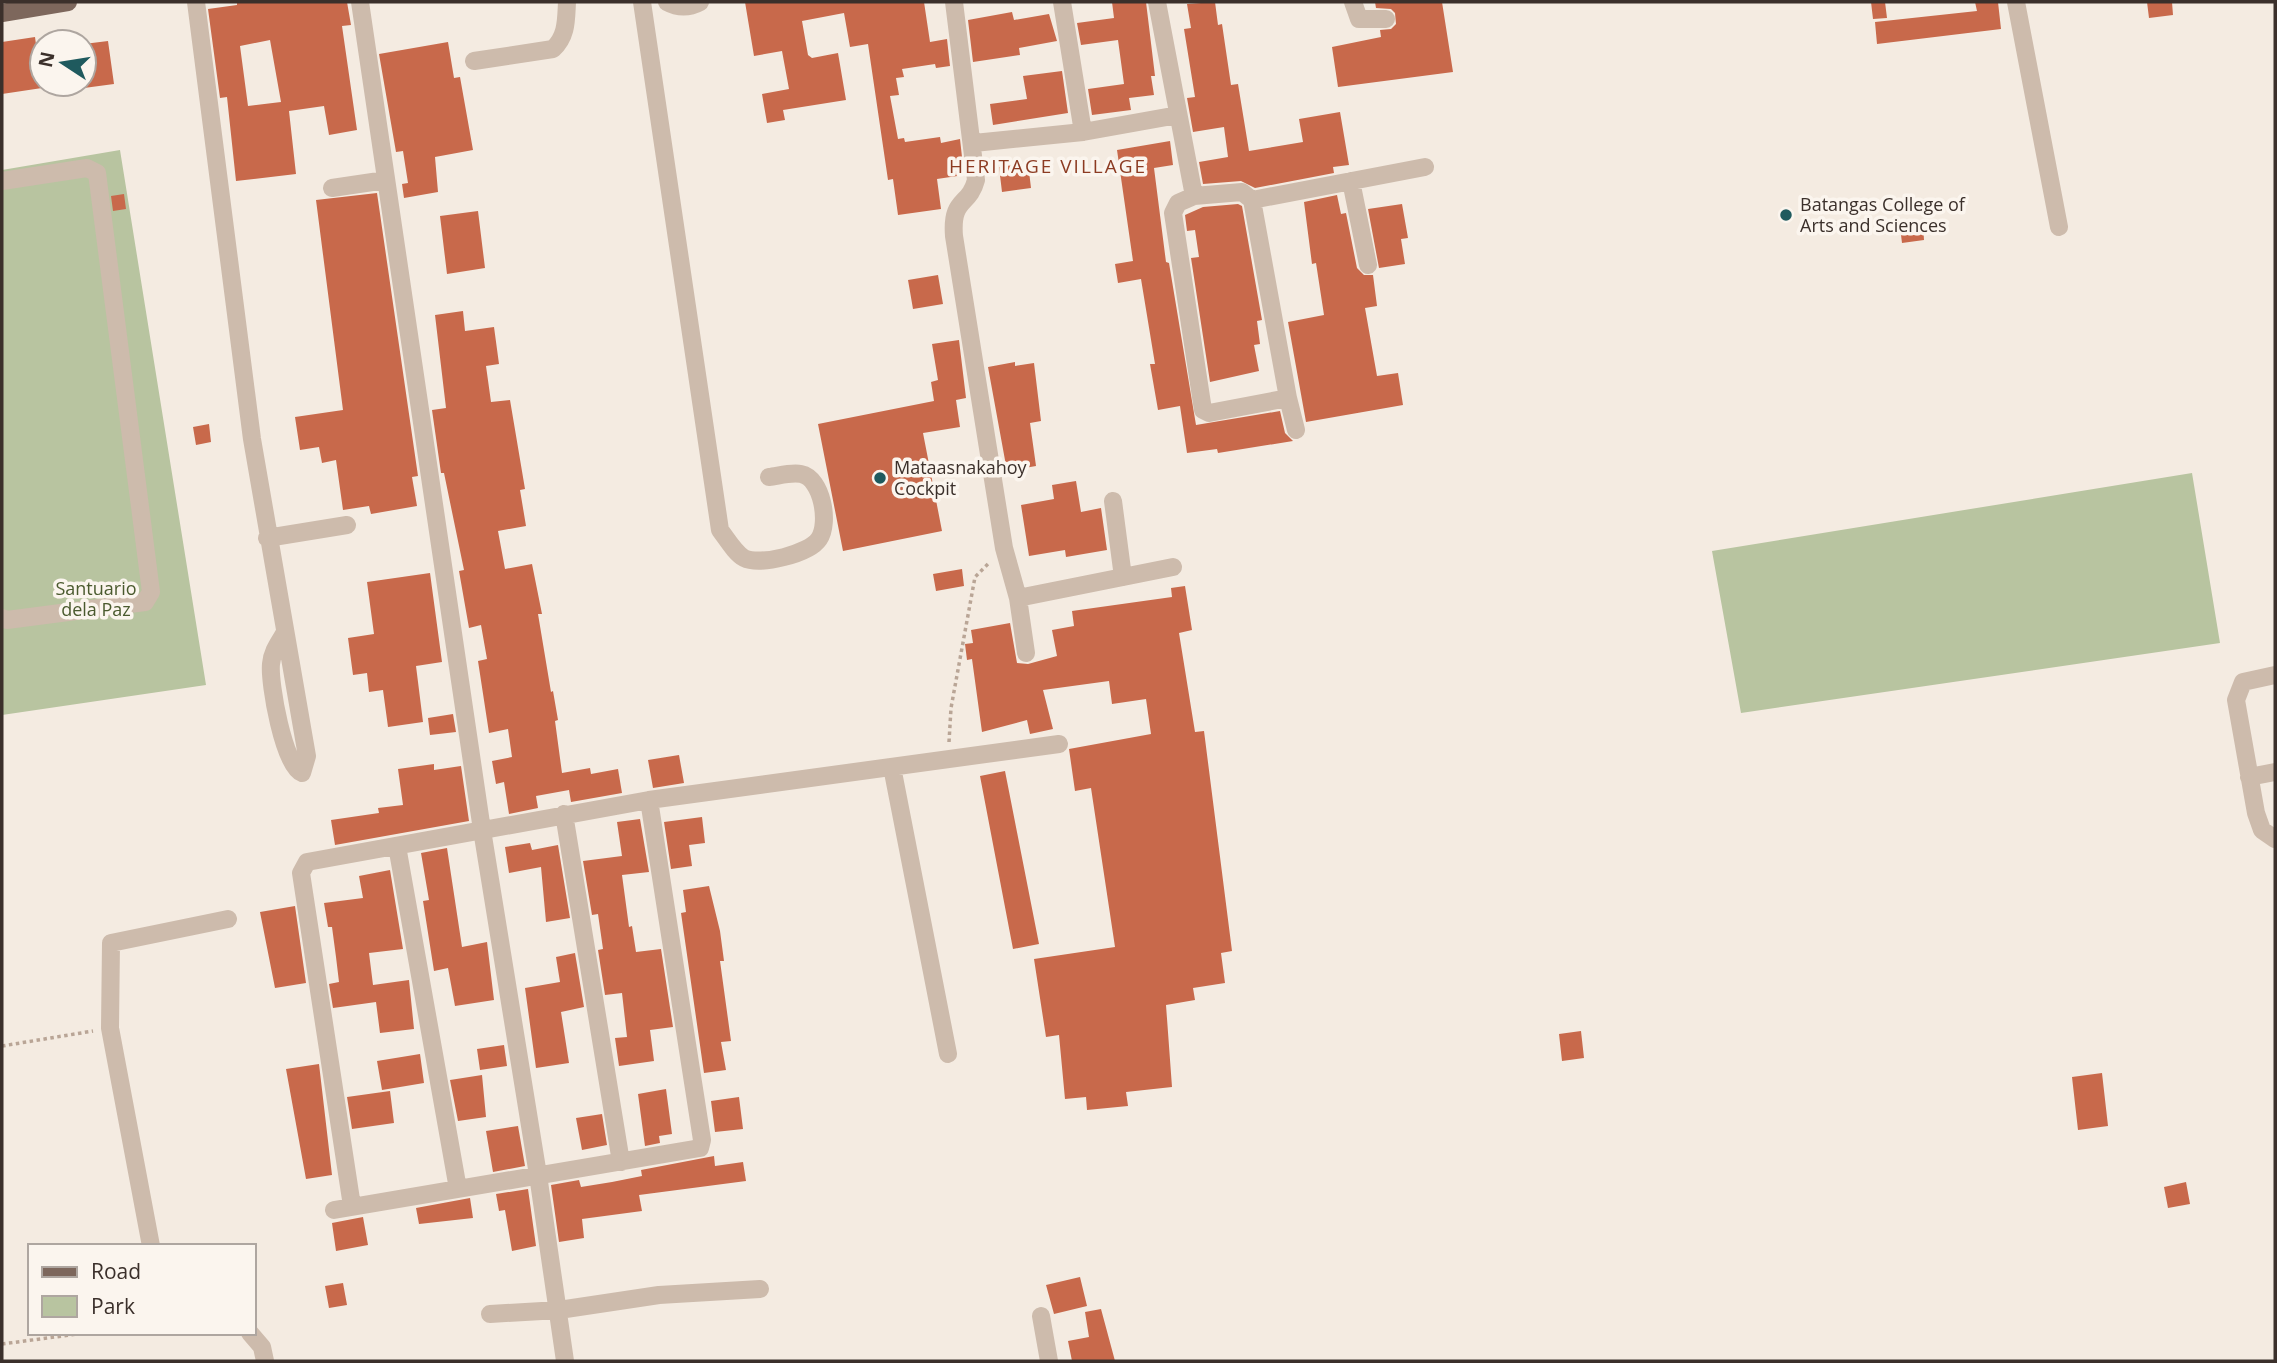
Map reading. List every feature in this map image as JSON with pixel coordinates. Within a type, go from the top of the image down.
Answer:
[{"type":"main road","points":[[2,13],[68,2]]},
{"type":"street","points":[[196,2],[267,538],[308,761],[303,773],[295,769],[288,755],[270,680],[274,649],[284,634]]},
{"type":"street","points":[[360,2],[482,830],[565,1361]]},
{"type":"street","points":[[474,61],[553,49],[561,41],[566,25],[567,2]]},
{"type":"street","points":[[642,2],[720,530],[741,557],[755,562],[771,561],[811,547],[822,531],[823,506],[813,481],[802,474],[769,477]]},
{"type":"street","points":[[667,2],[680,7],[700,2]]},
{"type":"street","points":[[954,2],[974,144],[976,180],[974,189],[960,201],[953,217],[1004,548],[1018,598],[1026,653]]},
{"type":"street","points":[[1062,2],[1083,132]]},
{"type":"street","points":[[1157,2],[1194,196]]},
{"type":"street","points":[[1353,2],[1359,19],[1386,19]]},
{"type":"street","points":[[2016,2],[2059,227]]},
{"type":"street","points":[[974,144],[1083,132],[1178,115]]},
{"type":"street","points":[[1252,200],[1424,167]]},
{"type":"street","points":[[2,181],[87,168],[97,173],[151,592],[145,602],[8,620],[2,618]]},
{"type":"street","points":[[332,188],[386,180]]},
{"type":"street","points":[[1352,181],[1368,265]]},
{"type":"street","points":[[1288,398],[1209,413],[1203,410],[1174,213],[1178,202],[1194,196],[1242,191],[1252,200],[1296,430]]},
{"type":"street","points":[[1113,501],[1123,577]]},
{"type":"street","points":[[267,538],[347,525]]},
{"type":"street","points":[[1018,598],[1173,568]]},
{"type":"street","points":[[2275,675],[2243,682],[2236,700],[2249,777],[2262,830],[2275,839]]},
{"type":"street","points":[[281,728],[301,723]]},
{"type":"street","points":[[352,1206],[302,873],[307,862],[649,800],[1059,744]]},
{"type":"street","points":[[892,767],[948,1054]]},
{"type":"street","points":[[2249,777],[2275,772]]},
{"type":"street","points":[[334,1210],[700,1148],[702,1140],[649,800]]},
{"type":"street","points":[[564,814],[621,1162]]},
{"type":"street","points":[[397,846],[458,1189]]},
{"type":"street","points":[[151,1244],[110,1028],[111,943],[228,919]]},
{"type":"street","points":[[490,1314],[559,1310],[659,1296],[760,1289]]},
{"type":"street","points":[[1041,1316],[1049,1361]]},
{"type":"street","points":[[252,1335],[262,1346],[265,1361]]},
{"type":"path","points":[[946,759],[951,708],[975,577],[1004,548]]},
{"type":"path","points":[[2,1046],[110,1028]]},
{"type":"path","points":[[2,1344],[70,1335]]},
{"type":"green space","name":"Santuario dela Paz","points":[[120,150],[206,685],[2,715],[2,170]]},
{"type":"green space","points":[[2192,473],[2220,643],[1741,713],[1712,551]]},
{"type":"building","points":[[237,2],[347,2],[351,25],[342,26],[357,130],[329,135],[324,106],[289,111],[296,174],[236,181],[227,97],[220,98],[208,9],[237,5]],"holes":[[[270,40],[281,102],[248,106],[240,46]]]},
{"type":"building","points":[[745,2],[924,2],[930,42],[947,39],[950,66],[936,68],[935,64],[902,69],[904,77],[896,78],[899,95],[890,96],[898,139],[904,138],[905,142],[940,137],[941,143],[960,139],[964,175],[937,179],[941,209],[898,215],[893,179],[888,180],[868,44],[850,47],[844,13],[802,21],[808,55],[812,58],[838,53],[846,100],[783,110],[785,120],[767,123],[762,94],[789,89],[782,51],[754,56]]},
{"type":"building","points":[[1112,2],[1146,2],[1155,76],[1151,76],[1154,95],[1129,98],[1131,110],[1092,115],[1088,89],[1124,84],[1118,40],[1081,45],[1077,23],[1114,18]]},
{"type":"building","points":[[1215,2],[1218,25],[1222,24],[1231,85],[1238,84],[1249,151],[1303,142],[1299,119],[1340,112],[1349,165],[1333,167],[1334,173],[1255,188],[1241,181],[1203,184],[1199,162],[1228,157],[1224,127],[1193,132],[1187,98],[1195,97],[1184,29],[1191,28],[1187,4]]},
{"type":"building","points":[[1375,2],[1442,2],[1453,72],[1338,87],[1332,47],[1381,37],[1380,30],[1391,29],[1396,24],[1395,13],[1391,9],[1376,8]]},
{"type":"building","points":[[1871,2],[1885,2],[1887,18],[1873,19]]},
{"type":"building","points":[[1975,2],[1998,2],[2001,29],[1877,44],[1875,22],[1977,11]]},
{"type":"building","points":[[2147,2],[2172,2],[2173,15],[2149,18]]},
{"type":"building","points":[[1012,12],[1014,20],[1049,14],[1057,41],[1019,48],[1020,55],[973,62],[968,20]]},
{"type":"building","points":[[28,38],[28,90],[2,94],[2,42]]},
{"type":"building","points":[[108,41],[114,84],[98,86],[98,42]]},
{"type":"building","points":[[448,42],[454,78],[460,77],[473,150],[435,157],[438,192],[404,198],[402,184],[408,183],[403,151],[396,152],[379,54]]},
{"type":"building","points":[[1062,71],[1068,113],[993,125],[990,104],[1027,99],[1023,76]]},
{"type":"building","points":[[1170,141],[1173,165],[1154,168],[1166,262],[1169,263],[1196,425],[1280,411],[1285,433],[1293,441],[1218,453],[1217,449],[1187,453],[1180,406],[1158,410],[1150,364],[1155,364],[1141,279],[1118,283],[1115,264],[1133,261],[1117,150]]},
{"type":"building","points":[[1028,163],[1031,188],[1002,192],[999,167]]},
{"type":"building","points":[[377,193],[418,476],[412,477],[417,506],[371,514],[369,506],[343,510],[336,460],[322,463],[319,447],[300,450],[295,417],[343,410],[316,200]]},
{"type":"building","points":[[124,194],[126,209],[113,211],[111,196]]},
{"type":"building","points":[[1337,195],[1341,214],[1346,213],[1357,268],[1364,275],[1373,275],[1377,306],[1365,308],[1377,376],[1398,373],[1403,405],[1306,422],[1288,322],[1324,315],[1316,263],[1312,264],[1304,202]]},
{"type":"building","points":[[1238,204],[1242,206],[1262,320],[1257,321],[1260,344],[1254,345],[1259,371],[1210,382],[1191,258],[1199,257],[1195,230],[1187,231],[1185,215],[1203,207]]},
{"type":"building","points":[[1402,204],[1408,238],[1401,239],[1405,264],[1379,268],[1368,209]]},
{"type":"building","points":[[478,211],[485,268],[447,274],[440,216]]},
{"type":"building","points":[[1923,225],[1924,240],[1902,243],[1900,227]]},
{"type":"building","points":[[938,275],[943,304],[913,309],[908,280]]},
{"type":"building","points":[[463,311],[465,331],[494,327],[499,364],[486,366],[491,402],[510,400],[525,489],[520,490],[526,526],[498,531],[505,569],[532,564],[542,614],[538,614],[551,692],[553,691],[558,720],[555,721],[562,773],[590,768],[591,774],[618,769],[622,793],[571,802],[569,790],[536,796],[538,808],[509,814],[504,782],[496,784],[492,761],[512,757],[508,729],[489,733],[478,661],[487,659],[481,625],[469,628],[459,571],[464,570],[444,473],[441,473],[432,410],[446,408],[435,315]]},
{"type":"building","name":"Mataasnakahoy Cockpit","points":[[959,340],[966,398],[956,400],[960,427],[923,433],[942,531],[843,551],[818,424],[934,401],[931,382],[938,380],[932,344]]},
{"type":"building","points":[[1015,362],[1015,366],[1034,363],[1041,421],[1030,423],[1036,466],[1007,471],[988,367]]},
{"type":"building","points":[[209,424],[211,442],[196,445],[193,427]]},
{"type":"building","points":[[1076,481],[1081,512],[1101,508],[1107,550],[1066,557],[1065,550],[1029,556],[1021,505],[1054,499],[1052,485]]},
{"type":"building","points":[[962,569],[964,586],[936,591],[933,574]]},
{"type":"building","points":[[430,573],[442,662],[416,666],[423,722],[388,727],[383,690],[369,692],[367,673],[353,675],[348,638],[374,634],[367,582]]},
{"type":"building","points":[[1185,586],[1192,630],[1179,633],[1195,732],[1204,731],[1232,951],[1221,953],[1225,983],[1193,988],[1195,1000],[1166,1005],[1172,1087],[1126,1092],[1128,1106],[1087,1110],[1086,1097],[1065,1099],[1059,1035],[1046,1037],[1034,959],[1115,947],[1091,788],[1075,791],[1069,749],[1151,734],[1146,699],[1112,704],[1109,681],[1043,690],[1053,729],[1030,734],[1027,720],[982,732],[972,659],[967,660],[965,644],[973,643],[971,630],[1010,623],[1017,663],[1028,664],[1057,656],[1052,630],[1074,626],[1072,611],[1172,597],[1171,588]]},
{"type":"building","points":[[453,714],[456,732],[430,735],[428,718]]},
{"type":"building","points":[[679,755],[684,783],[653,788],[648,760]]},
{"type":"building","points":[[434,764],[434,770],[461,766],[469,821],[335,845],[331,820],[379,813],[378,808],[403,805],[398,769]]},
{"type":"building","points":[[1005,771],[1039,944],[1013,949],[980,776]]},
{"type":"building","points":[[702,817],[705,843],[689,845],[692,866],[671,869],[664,822]]},
{"type":"building","points":[[640,819],[649,872],[622,875],[629,927],[632,926],[636,952],[661,949],[673,1027],[650,1030],[654,1061],[619,1066],[615,1038],[627,1037],[622,993],[605,995],[598,950],[603,949],[598,914],[592,915],[583,861],[622,856],[617,822]]},
{"type":"building","points":[[530,843],[532,850],[558,845],[570,918],[546,922],[541,867],[509,873],[505,847]]},
{"type":"building","points":[[447,848],[462,947],[487,942],[494,1000],[455,1006],[448,968],[434,971],[423,901],[429,900],[421,853]]},
{"type":"building","points":[[390,870],[403,949],[369,953],[373,985],[409,980],[414,1029],[380,1033],[376,1002],[333,1008],[329,984],[339,982],[332,927],[328,927],[324,903],[363,898],[359,876]]},
{"type":"building","points":[[709,886],[720,931],[724,961],[720,961],[731,1041],[721,1042],[726,1070],[704,1073],[681,913],[686,912],[683,890]]},
{"type":"building","points":[[295,906],[306,983],[275,988],[260,912]]},
{"type":"building","points":[[575,953],[584,1007],[561,1012],[569,1063],[536,1068],[525,988],[560,982],[556,957]]},
{"type":"building","points":[[1581,1031],[1584,1058],[1562,1061],[1559,1034]]},
{"type":"building","points":[[504,1045],[507,1066],[480,1070],[477,1049]]},
{"type":"building","points":[[420,1054],[424,1083],[382,1090],[377,1061]]},
{"type":"building","points":[[319,1064],[332,1175],[306,1179],[286,1069]]},
{"type":"building","points":[[2102,1073],[2108,1126],[2078,1130],[2072,1077]]},
{"type":"building","points":[[482,1075],[486,1117],[458,1121],[450,1080]]},
{"type":"building","points":[[666,1089],[672,1134],[659,1136],[660,1143],[645,1146],[638,1094]]},
{"type":"building","points":[[390,1091],[394,1123],[352,1129],[347,1097]]},
{"type":"building","points":[[739,1097],[743,1129],[715,1132],[711,1101]]},
{"type":"building","points":[[602,1114],[607,1145],[582,1150],[576,1118]]},
{"type":"building","points":[[518,1126],[525,1166],[493,1172],[486,1131]]},
{"type":"building","points":[[714,1156],[715,1166],[743,1162],[746,1181],[639,1195],[642,1211],[582,1219],[584,1238],[559,1242],[551,1185],[579,1180],[581,1187],[612,1182],[642,1176],[641,1170]]},
{"type":"building","points":[[2186,1182],[2190,1204],[2168,1208],[2164,1187]]},
{"type":"building","points":[[528,1189],[536,1246],[512,1251],[505,1210],[499,1211],[496,1194]]},
{"type":"building","points":[[470,1198],[473,1218],[419,1224],[416,1208]]},
{"type":"building","points":[[363,1217],[368,1245],[336,1251],[332,1223]]},
{"type":"building","points":[[1080,1277],[1087,1306],[1054,1314],[1046,1285]]},
{"type":"building","points":[[343,1283],[347,1305],[329,1308],[325,1286]]},
{"type":"building","points":[[1101,1309],[1115,1361],[1072,1361],[1068,1341],[1089,1337],[1085,1312]]},
{"type":"place","name":"Batangas College of Arts and Sciences","points":[[1786,215]]},
{"type":"place","name":"Mataasnakahoy Cockpit","points":[[880,478]]},
{"type":"district","name":"HERITAGE VILLAGE","points":[[1048,166]]}]
